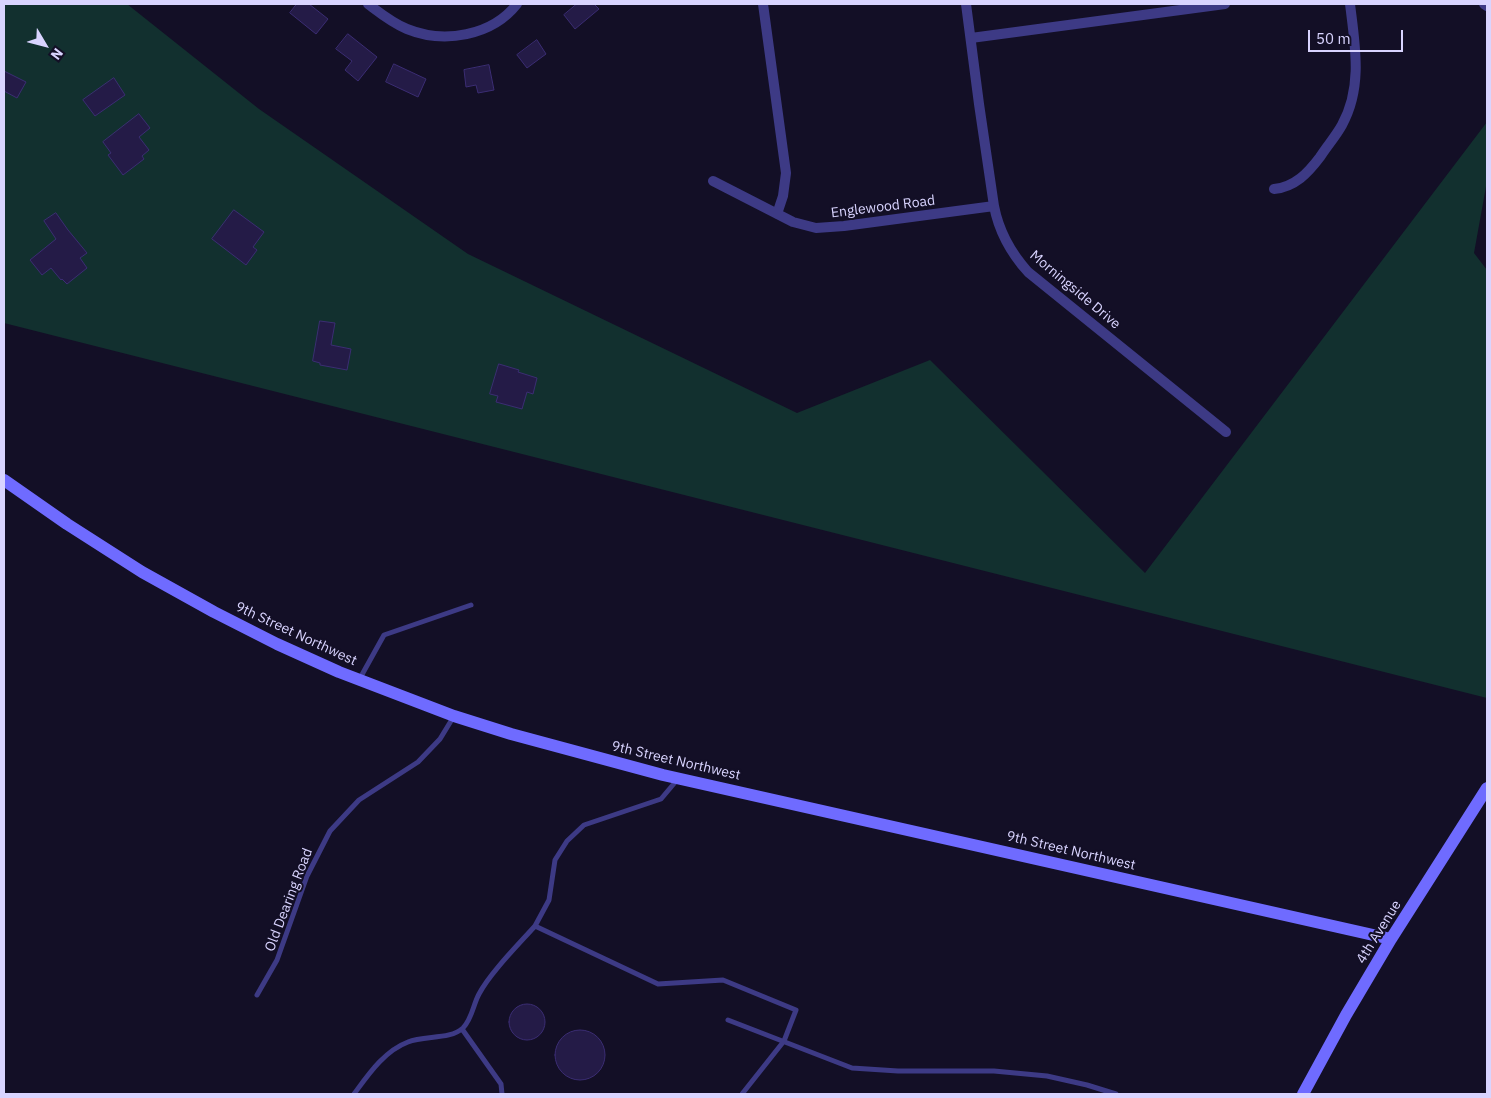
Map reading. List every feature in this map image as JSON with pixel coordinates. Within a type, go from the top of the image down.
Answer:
[{"type":"street","points":[[368,4],[396,24],[429,36],[453,36],[484,29],[503,19],[517,4]]},
{"type":"street","points":[[763,4],[786,173],[783,196],[777,214]]},
{"type":"street","name":"Morningside Drive","points":[[966,4],[994,206],[997,223],[1009,248],[1028,272],[1226,432]]},
{"type":"street","points":[[971,38],[1171,7],[1225,4]]},
{"type":"street","points":[[1274,190],[1288,186],[1303,176],[1335,136],[1347,114],[1354,92],[1357,68],[1350,4]]},
{"type":"street","name":"Englewood Road","points":[[713,181],[777,214],[805,226],[827,228],[994,206]]},
{"type":"street","name":"9th Street Northwest","points":[[4,480],[67,524],[142,572],[277,644],[359,680],[454,716],[592,757],[1391,940]]},
{"type":"street","name":"4th Avenue","points":[[1303,1094],[1346,1015],[1391,940],[1487,788]]},
{"type":"lane","points":[[359,680],[384,636],[471,605]]},
{"type":"lane","name":"Old Dearing Road","points":[[257,995],[277,960],[308,876],[330,831],[359,800],[418,762],[440,739],[454,716]]},
{"type":"lane","points":[[354,1094],[380,1061],[406,1042],[422,1037],[451,1035],[462,1029],[469,1019],[479,994],[535,926],[549,900],[554,860],[567,841],[584,825],[661,799],[680,778]]},
{"type":"lane","points":[[535,926],[658,984],[723,980],[796,1010],[784,1041],[742,1094]]},
{"type":"lane","points":[[728,1020],[852,1068],[898,1072],[994,1071],[1046,1076],[1116,1094]]},
{"type":"lane","points":[[462,1029],[501,1084],[502,1094]]},
{"type":"green space","points":[[4,4],[127,4],[259,109],[468,254],[797,413],[930,360],[1145,573],[1487,122],[1487,181],[1474,253],[1487,270],[1487,698],[4,323]]},
{"type":"building","points":[[297,4],[309,4],[328,19],[316,34],[290,13]]},
{"type":"building","points":[[577,4],[594,4],[599,9],[575,29],[564,15]]},
{"type":"building","points":[[348,34],[377,57],[358,81],[345,70],[352,61],[336,49]]},
{"type":"building","points":[[537,40],[546,54],[527,68],[517,55]]},
{"type":"building","points":[[394,64],[426,79],[418,97],[386,82]]},
{"type":"building","points":[[489,65],[494,90],[478,93],[476,85],[466,87],[464,70]]},
{"type":"building","points":[[4,71],[26,82],[17,98],[4,91]]},
{"type":"building","points":[[114,78],[125,95],[95,116],[83,100]]},
{"type":"building","points":[[139,114],[150,128],[139,137],[149,150],[142,156],[144,159],[123,175],[108,155],[111,153],[103,142]]},
{"type":"building","points":[[234,210],[264,232],[253,247],[257,250],[246,265],[212,239]]},
{"type":"building","points":[[56,213],[87,253],[80,258],[87,268],[67,284],[51,268],[42,275],[30,260],[56,239],[44,221]]},
{"type":"building","points":[[320,321],[335,323],[331,345],[351,349],[347,370],[320,365],[320,363],[313,361]]},
{"type":"building","points":[[499,364],[537,378],[533,394],[527,392],[522,409],[496,402],[498,396],[490,394]]},
{"type":"building","points":[[527,1004],[534,1005],[540,1009],[544,1015],[544,1029],[540,1035],[534,1039],[527,1040],[520,1039],[514,1035],[510,1029],[509,1022],[510,1015],[514,1009],[520,1005]]},
{"type":"building","points":[[575,1030],[585,1030],[598,1037],[605,1050],[605,1060],[598,1073],[585,1080],[575,1080],[566,1076],[559,1069],[555,1060],[555,1050],[559,1041],[566,1034]]}]
